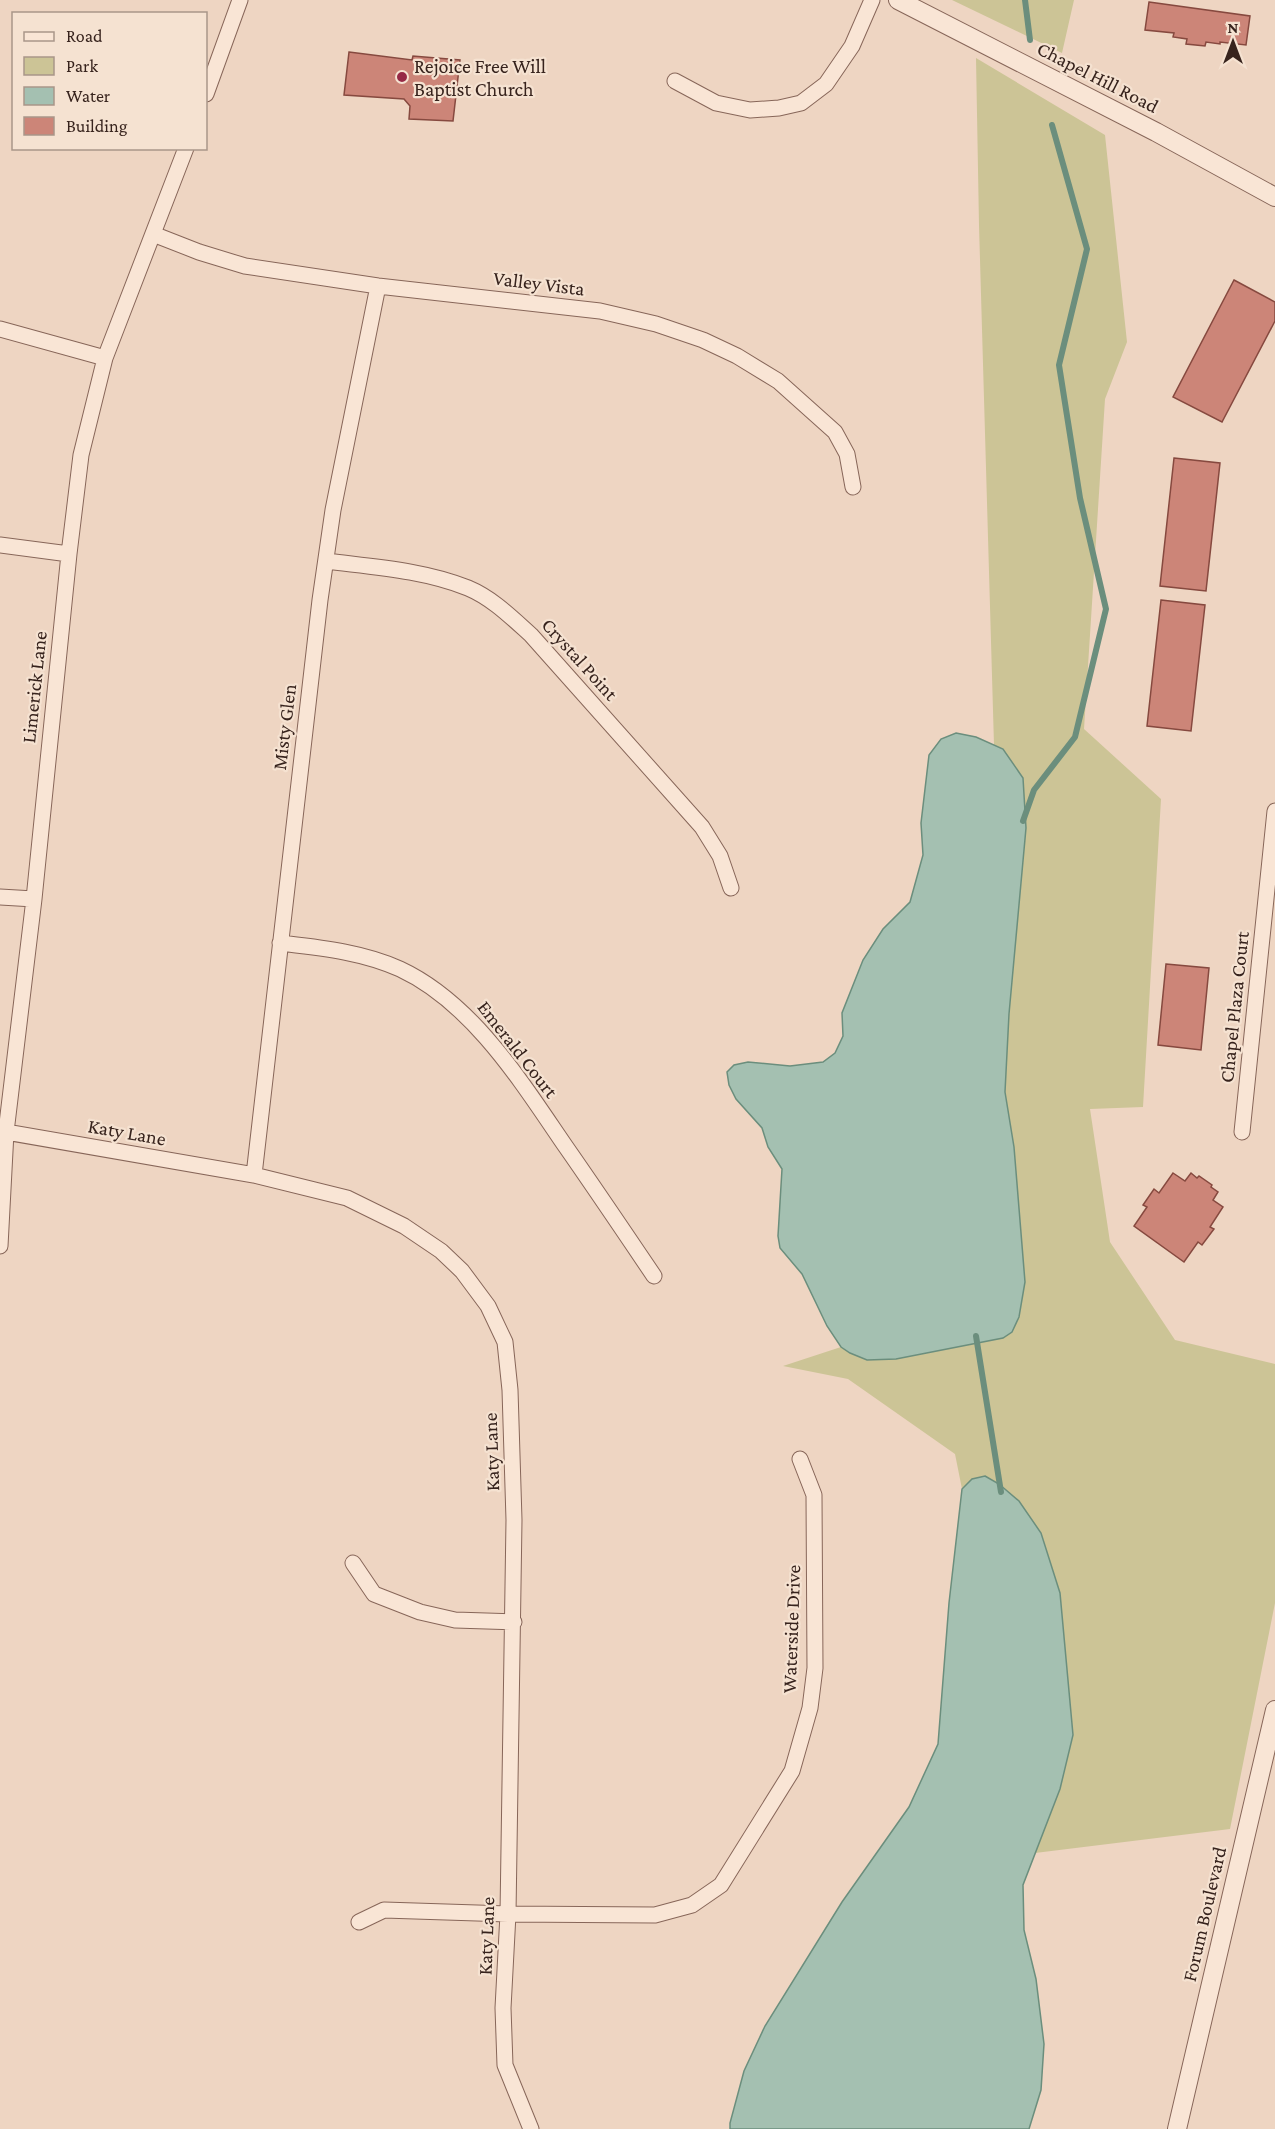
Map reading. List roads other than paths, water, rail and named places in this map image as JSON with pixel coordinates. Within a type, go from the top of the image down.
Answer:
[{"type":"street","points":[[207,91],[240,0]]},
{"type":"street","points":[[675,81],[716,103],[750,110],[780,108],[801,103],[826,84],[852,46],[872,0]]},
{"type":"street","name":"Chapel Hill Road","points":[[898,0],[1093,99],[1275,196]]},
{"type":"street","name":"Limerick Lane","points":[[0,1246],[3,1131],[34,899],[81,455],[105,358],[185,150]]},
{"type":"street","name":"Valley Vista","points":[[153,234],[245,266],[378,286],[600,311],[656,324],[702,340],[737,356],[778,381],[835,432],[847,453],[853,487]]},
{"type":"street","name":"Misty Glen","points":[[254,1175],[320,600],[333,510],[378,286]]},
{"type":"street","points":[[0,329],[105,358]]},
{"type":"street","points":[[0,545],[69,554]]},
{"type":"street","name":"Crystal Point","points":[[326,561],[432,576],[469,588],[500,607],[531,635],[702,827],[720,856],[731,888]]},
{"type":"street","name":"Chapel Plaza Court","points":[[1242,1132],[1271,888],[1275,811]]},
{"type":"street","points":[[0,897],[34,899]]},
{"type":"street","name":"Emerald Court","points":[[280,943],[338,950],[375,958],[403,970],[458,1006],[532,1097],[654,1276]]},
{"type":"street","name":"Katy Lane","points":[[3,1131],[254,1175],[347,1198],[404,1226],[441,1251],[462,1271],[488,1306],[504,1342],[510,1390],[514,1622],[508,1914],[503,2008],[505,2065],[531,2129]]},
{"type":"street","name":"Waterside Drive","points":[[359,1922],[384,1910],[508,1914],[655,1914],[692,1905],[721,1885],[792,1771],[810,1708],[815,1668],[814,1495],[800,1459]]},
{"type":"street","points":[[353,1563],[374,1594],[420,1612],[455,1620],[514,1622]]},
{"type":"street","name":"Forum Boulevard","points":[[1177,2129],[1275,1710]]},
{"type":"water","points":[[956,733],[976,737],[1003,749],[1023,778],[1026,828],[1009,1014],[1005,1092],[1014,1147],[1025,1282],[1019,1317],[1012,1332],[1003,1338],[896,1359],[867,1360],[841,1347],[827,1326],[802,1274],[780,1248],[778,1236],[782,1169],[768,1147],[762,1128],[736,1099],[729,1085],[727,1072],[734,1065],[748,1062],[790,1066],[823,1062],[835,1053],[843,1036],[842,1013],[863,960],[883,929],[910,902],[923,855],[921,823],[929,755],[941,739]]},
{"type":"water","points":[[985,1476],[999,1484],[1019,1501],[1041,1533],[1060,1593],[1073,1735],[1060,1789],[1023,1885],[1024,1930],[1036,1979],[1044,2044],[1041,2090],[1029,2129],[730,2129],[744,2071],[765,2026],[842,1902],[909,1807],[938,1744],[949,1603],[962,1489],[972,1479]]},
{"type":"waterway","points":[[1025,0],[1030,40]]},
{"type":"waterway","points":[[1023,821],[1034,790],[1075,737],[1106,609],[1080,498],[1059,365],[1087,249],[1052,125]]},
{"type":"waterway","points":[[976,1336],[1001,1492]]},
{"type":"place","name":"Rejoice Free Will Baptist Church","points":[[402,77]]}]
